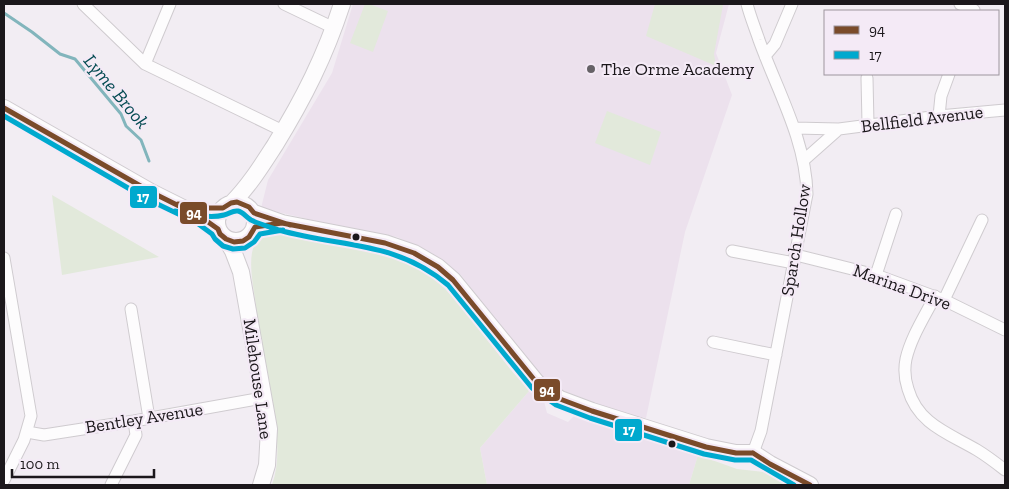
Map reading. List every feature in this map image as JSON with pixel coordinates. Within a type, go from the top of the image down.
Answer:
[{"type":"street","points":[[83,4],[145,64],[283,131]]},
{"type":"street","points":[[145,64],[170,4]]},
{"type":"street","points":[[284,4],[334,28]]},
{"type":"street","name":"Milehouse Lane","points":[[227,206],[241,194],[260,167],[315,75],[342,4]]},
{"type":"street","name":"Sparch Hollow","points":[[747,4],[765,56],[794,128],[807,175],[807,194],[761,431],[754,453]]},
{"type":"street","points":[[765,56],[775,44],[792,4]]},
{"type":"street","points":[[960,4],[975,8]]},
{"type":"street","points":[[939,116],[941,96],[949,75]]},
{"type":"street","points":[[867,78],[868,124]]},
{"type":"street","points":[[4,108],[151,192],[176,204],[237,242],[252,221]]},
{"type":"street","name":"Bellfield Avenue","points":[[794,128],[839,129],[868,124],[1005,110]]},
{"type":"street","name":"Bellfield Avenue","points":[[804,160],[839,129]]},
{"type":"street","name":"Milehouse Lane","points":[[241,272],[244,247],[252,221],[251,198],[260,167]]},
{"type":"street","points":[[176,204],[202,208],[243,204],[252,221]]},
{"type":"street","points":[[222,234],[217,218],[227,206]]},
{"type":"street","points":[[876,275],[896,214]]},
{"type":"street","points":[[982,220],[939,298],[912,342],[906,359],[905,380],[911,401],[919,413],[929,422],[979,451],[1005,470]]},
{"type":"street","points":[[252,221],[282,223],[384,243],[414,253],[453,280],[537,383],[560,399],[706,448],[736,453],[754,453],[770,464],[810,485]]},
{"type":"street","name":"Milehouse Lane","points":[[222,234],[233,251],[241,272],[269,429],[267,465],[261,485]]},
{"type":"street","name":"Marina Drive","points":[[732,251],[794,259],[876,275],[939,298],[1005,330]]},
{"type":"street","points":[[4,258],[30,416],[27,432],[4,480]]},
{"type":"street","points":[[131,309],[149,418]]},
{"type":"street","points":[[713,342],[776,355]]},
{"type":"street","name":"Bentley Avenue","points":[[27,432],[44,435],[262,398]]},
{"type":"street","points":[[111,485],[136,435],[134,421]]},
{"type":"shaded area","name":"The Orme Academy","points":[[353,4],[729,4],[716,53],[732,95],[685,232],[646,418],[615,414],[545,389],[525,358],[461,275],[426,250],[397,237],[261,208],[268,180],[332,73]]},
{"type":"shaded area","points":[[365,4],[388,11],[373,52],[350,43]]},
{"type":"shaded area","points":[[655,4],[723,5],[714,54],[716,66],[646,36]]},
{"type":"shaded area","points":[[607,111],[661,132],[650,165],[595,143]]},
{"type":"shaded area","points":[[52,195],[159,257],[62,275]]},
{"type":"shaded area","points":[[280,227],[374,244],[389,249],[415,264],[439,283],[460,304],[506,364],[530,390],[480,448],[487,485],[272,485],[277,459],[276,432],[263,359],[252,280],[251,258],[254,246],[261,235],[268,230]]},
{"type":"shaded area","points":[[530,390],[544,401],[547,413],[568,422],[576,414],[637,437],[698,455],[689,485],[487,485],[480,448]]},
{"type":"shaded area","points":[[698,455],[737,469],[773,473],[797,485],[689,485]]},
{"type":"waterway","name":"Lyme Brook","points":[[4,13],[60,54],[75,59],[121,114],[126,126],[141,140],[149,161]]},
{"type":"transit line","name":"94","points":[[4,108],[151,192],[201,217],[218,229],[220,234],[226,239],[234,242],[243,241],[249,237],[255,227],[282,223],[385,243],[414,253],[438,267],[453,280],[537,383],[560,399],[706,447],[736,453],[753,453]]},
{"type":"transit line","name":"17","points":[[4,116],[147,199],[197,223],[212,234],[223,246],[233,249],[245,248],[254,242],[260,234],[283,230]]},
{"type":"transit line","name":"94","points":[[178,204],[202,208],[223,208],[237,202],[249,207],[254,213],[290,225]]},
{"type":"transit line","name":"17","points":[[175,211],[200,216],[224,215],[238,211],[249,219],[279,230],[302,236],[367,247],[408,260],[428,270],[448,285],[532,388],[556,405],[590,418],[704,454],[735,460],[751,460],[794,485]]},
{"type":"transit line","name":"94","points":[[753,453],[810,485]]},
{"type":"place","name":"The Orme Academy","points":[[591,69]]}]
